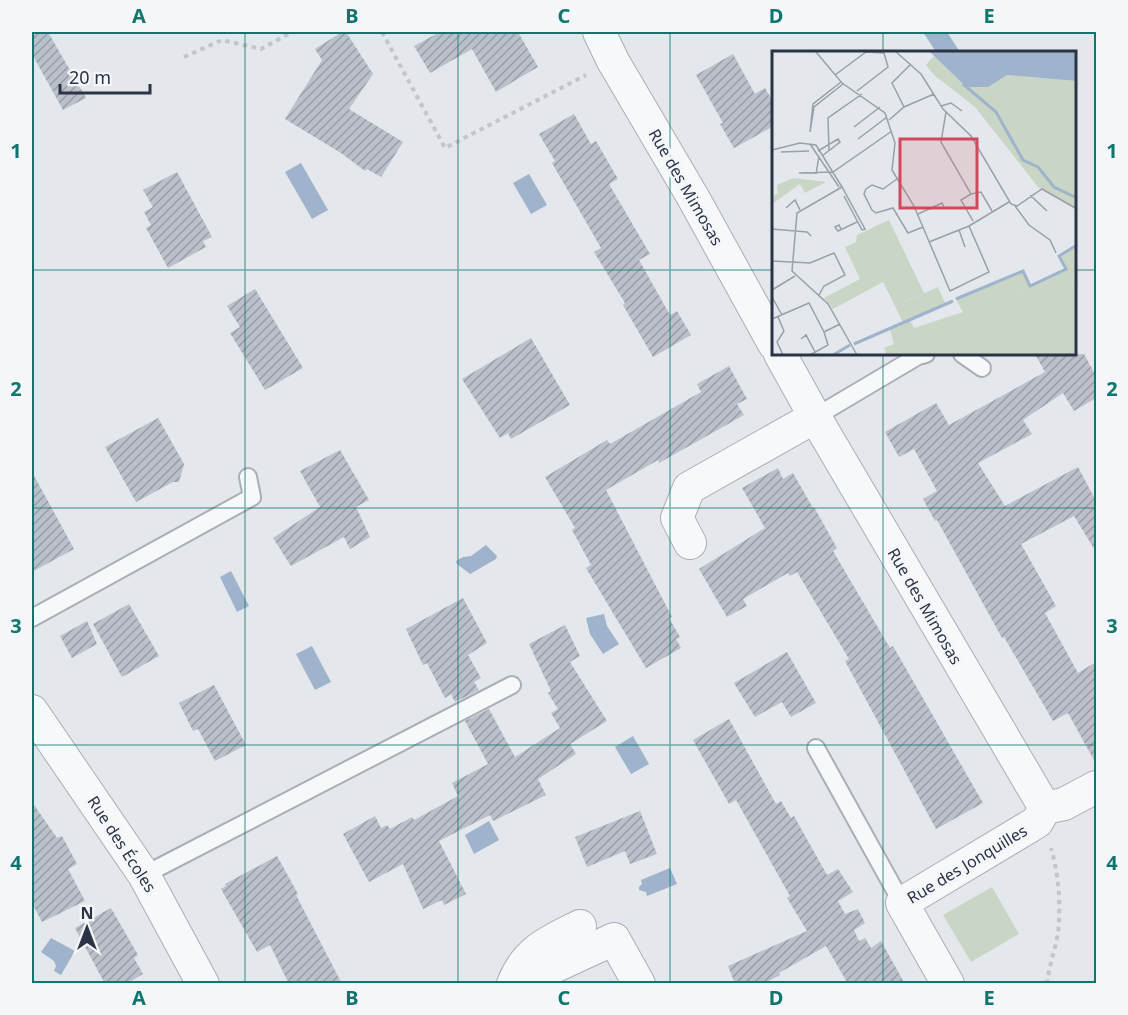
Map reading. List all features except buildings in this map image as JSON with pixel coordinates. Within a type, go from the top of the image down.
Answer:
[{"type":"street","name":"Rue des Mimosas","points":[[599,32],[613,61],[694,199],[772,340]]},
{"type":"street","name":"Rue des Mimosas","points":[[781,356],[1041,815]]},
{"type":"street","points":[[690,543],[677,518],[689,488],[815,417]]},
{"type":"street","name":"Rue des Écoles","points":[[32,711],[144,875],[203,984]]},
{"type":"street","points":[[1041,815],[1096,787]]},
{"type":"street","name":"Rue des Jonquilles","points":[[948,984],[902,903],[1041,815]]},
{"type":"street","points":[[515,984],[517,972],[539,946],[580,926]]},
{"type":"street","points":[[515,984],[614,939],[639,984]]},
{"type":"lane","points":[[815,417],[918,356]]},
{"type":"lane","points":[[965,356],[982,368]]},
{"type":"lane","points":[[32,618],[252,497],[248,477]]},
{"type":"lane","points":[[144,875],[512,685]]},
{"type":"lane","points":[[816,748],[902,903]]},
{"type":"path","points":[[184,57],[222,40],[261,49],[292,32]]},
{"type":"path","points":[[382,32],[445,148],[613,61]]},
{"type":"path","points":[[1041,815],[1055,861],[1059,911],[1058,934],[1047,984]]},
{"type":"green space","points":[[992,887],[1019,934],[971,962],[943,915]]},
{"type":"water","points":[[923,32],[947,32],[959,51],[935,51]]},
{"type":"water","points":[[301,163],[328,210],[312,219],[285,172]]},
{"type":"water","points":[[529,174],[547,205],[531,214],[513,183]]},
{"type":"water","points":[[486,545],[497,556],[496,559],[470,574],[457,564],[456,561],[471,556]]},
{"type":"water","points":[[231,571],[249,606],[237,612],[220,577]]},
{"type":"water","points":[[604,614],[607,626],[619,644],[603,654],[590,634],[586,618]]},
{"type":"water","points":[[312,646],[331,682],[315,690],[296,654]]},
{"type":"water","points":[[633,736],[649,764],[631,774],[615,747]]},
{"type":"water","points":[[489,821],[499,840],[474,854],[465,835]]},
{"type":"water","points":[[670,868],[677,884],[647,896],[646,892],[639,890],[641,880]]},
{"type":"water","points":[[51,938],[75,951],[61,975],[54,971],[56,966],[54,961],[41,952]]}]
